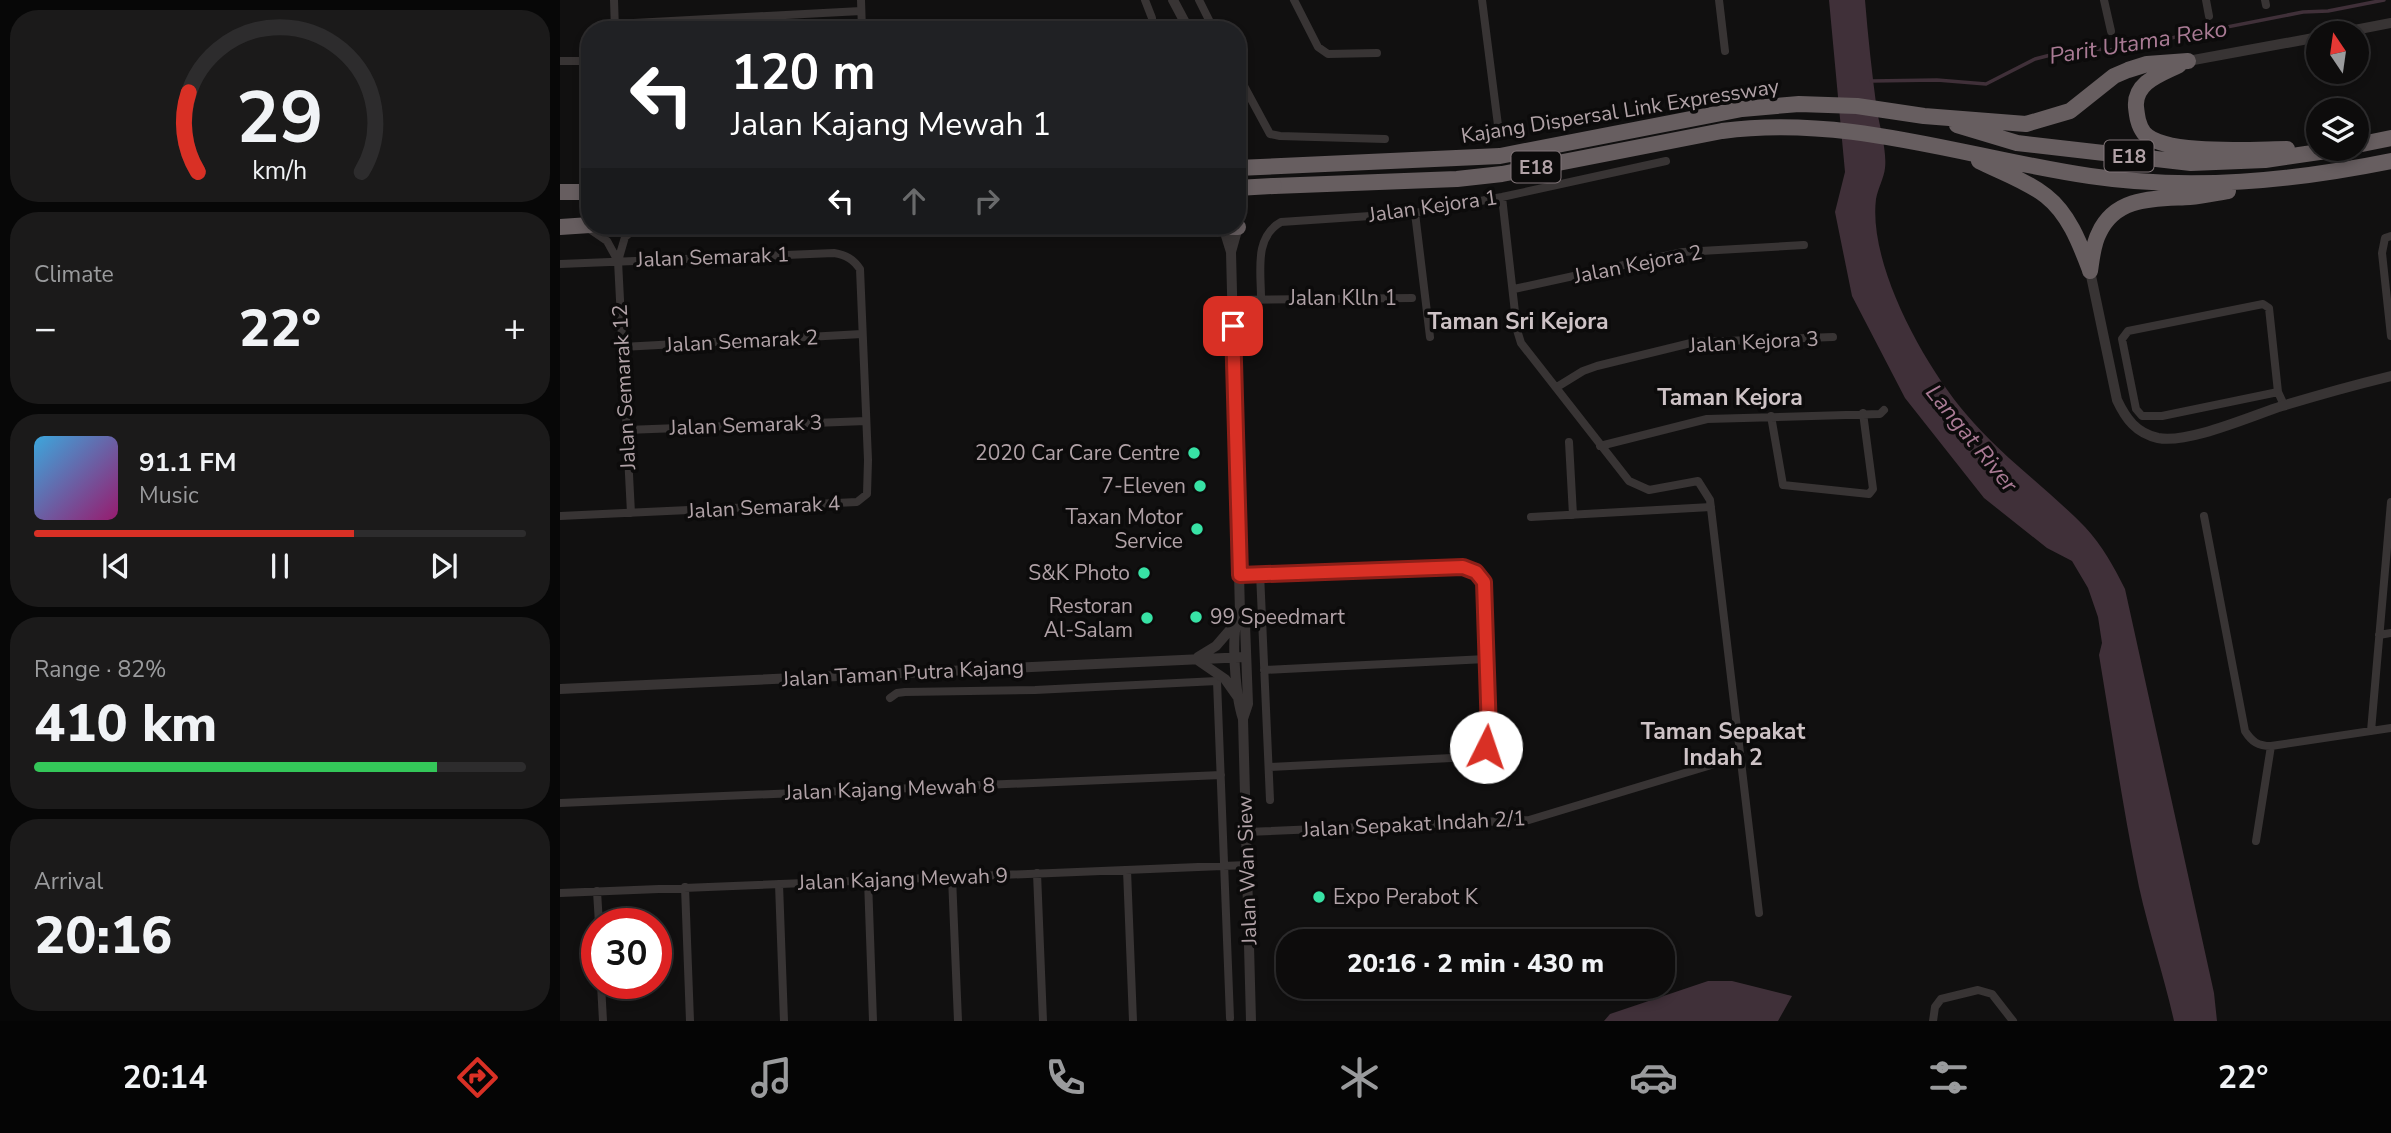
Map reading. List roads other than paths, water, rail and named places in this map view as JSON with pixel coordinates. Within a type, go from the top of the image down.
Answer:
[{"type":"highway","points":[[1924,116],[2026,124],[2070,111],[2113,76],[2128,70],[2147,64],[2188,61]]},
{"type":"highway","points":[[2188,61],[2150,79],[2140,90],[2136,102],[2137,119],[2144,133],[2160,143],[2178,148],[2306,149]]},
{"type":"highway","name":"Kajang Dispersal Link Expressway","points":[[1246,169],[1500,156],[1686,119],[1799,104],[1857,106],[1924,116],[2017,143],[2191,163],[2265,160],[2306,154]]},
{"type":"highway","name":"Kajang Dispersal Link Expressway","points":[[1246,188],[1445,180],[1491,175],[1759,126],[1857,131],[1955,148],[2022,164],[2150,183],[2250,182],[2342,171],[2391,161]]},
{"type":"highway","points":[[2369,143],[2391,138]]},
{"type":"highway","points":[[1955,148],[2046,195],[2076,234],[2090,271]]},
{"type":"highway","points":[[2090,271],[2097,237],[2103,225],[2125,205],[2144,199],[2210,194],[2250,182]]},
{"type":"highway","points":[[560,192],[581,192]]},
{"type":"highway","points":[[560,227],[581,225]]},
{"type":"street","points":[[614,0],[615,21]]},
{"type":"street","points":[[861,0],[862,21]]},
{"type":"street","points":[[1145,0],[1151,21]]},
{"type":"street","points":[[1173,0],[1184,21]]},
{"type":"street","points":[[1199,0],[1210,21]]},
{"type":"street","points":[[1294,0],[1318,47],[1328,54],[1377,53]]},
{"type":"street","points":[[1482,0],[1499,133]]},
{"type":"street","points":[[1719,0],[1725,51]]},
{"type":"street","points":[[2104,0],[2111,31]]},
{"type":"street","points":[[2206,0],[2209,16]]},
{"type":"street","points":[[707,21],[861,11]]},
{"type":"street","points":[[2370,27],[2391,23]]},
{"type":"street","points":[[2188,61],[2306,39]]},
{"type":"street","points":[[560,61],[581,61]]},
{"type":"street","points":[[1246,90],[1270,134],[1385,139]]},
{"type":"street","name":"Jalan Kejora 1","points":[[1261,298],[1261,248],[1275,225],[1297,219],[1415,213],[1502,198],[1666,162]]},
{"type":"street","points":[[1502,198],[1517,330],[1521,344],[1629,481],[1649,490],[1698,481],[1707,491],[1759,913]]},
{"type":"street","points":[[1415,213],[1430,337]]},
{"type":"street","points":[[600,235],[607,241],[618,261]]},
{"type":"street","name":"Jalan Semarak 12","points":[[627,235],[618,261],[631,513]]},
{"type":"street","name":"Jalan Wan Siew","points":[[1229,235],[1240,613],[1245,624],[1237,696],[1243,719],[1251,1021]]},
{"type":"street","points":[[2391,236],[2385,238],[2382,253],[2391,336]]},
{"type":"street","name":"Jalan Kejora 2","points":[[1514,289],[1683,252],[1804,245]]},
{"type":"street","name":"Jalan Semarak 1","points":[[560,264],[834,253],[855,261],[860,269]]},
{"type":"street","name":"Jalan Semarak 4","points":[[560,516],[857,502],[867,494],[860,269]]},
{"type":"street","points":[[2090,271],[2117,400],[2125,417],[2134,427],[2160,438],[2180,438],[2284,405],[2391,376]]},
{"type":"street","name":"Jalan Klln 1","points":[[1232,300],[1412,298]]},
{"type":"street","points":[[2278,392],[2162,416],[2142,416],[2136,409],[2122,339],[2128,331],[2263,304],[2269,308],[2278,392],[2284,405]]},
{"type":"street","name":"Jalan Semarak 2","points":[[622,347],[862,334]]},
{"type":"street","name":"Jalan Kejora 3","points":[[1557,387],[1597,366],[1695,342],[1833,337]]},
{"type":"street","points":[[1600,446],[1707,419],[1880,414],[1884,410]]},
{"type":"street","points":[[1771,416],[1783,485],[1869,495],[1872,492],[1863,413]]},
{"type":"street","name":"Jalan Semarak 3","points":[[626,430],[866,421]]},
{"type":"street","points":[[1569,442],[1573,515]]},
{"type":"street","points":[[2371,731],[2391,502]]},
{"type":"street","points":[[1531,517],[1711,507]]},
{"type":"street","points":[[2204,516],[2245,732],[2251,741],[2261,746],[2271,746],[2391,728]]},
{"type":"street","points":[[1240,575],[1463,567],[1476,572],[1484,582],[1489,732],[1486,747],[1472,757],[1269,767]]},
{"type":"street","points":[[1260,573],[1270,800]]},
{"type":"street","name":"Jalan Wan Siew","points":[[1240,613],[1234,624],[1248,705],[1243,719]]},
{"type":"street","points":[[1234,624],[1216,646],[1196,659],[1224,679],[1237,696]]},
{"type":"street","points":[[2379,635],[2391,633]]},
{"type":"street","name":"Jalan Taman Putra Kajang","points":[[560,689],[1241,657]]},
{"type":"street","points":[[1264,670],[1486,659]]},
{"type":"street","points":[[890,698],[905,692],[1035,690],[1217,681],[1230,1018]]},
{"type":"street","points":[[2256,841],[2271,746]]},
{"type":"street","name":"Jalan Sepakat Indah 2/1","points":[[1246,832],[1529,820],[1741,756]]},
{"type":"street","name":"Jalan Kajang Mewah 8","points":[[560,803],[1221,775]]},
{"type":"street","name":"Jalan Kajang Mewah 9","points":[[560,892],[1247,865]]},
{"type":"street","points":[[1127,870],[1133,1021]]},
{"type":"street","points":[[1037,873],[1043,1021]]},
{"type":"street","points":[[952,877],[958,1021]]},
{"type":"street","points":[[868,880],[873,1021]]},
{"type":"street","points":[[779,884],[783,1021]]},
{"type":"street","points":[[685,887],[690,1021]]},
{"type":"street","points":[[597,891],[598,908]]},
{"type":"street","points":[[1933,1021],[1935,1007],[1941,999],[1978,990],[1992,993],[2013,1021]]},
{"type":"street","points":[[602,999],[603,1021]]},
{"type":"water","name":"Langat River","points":[[1829,0],[1865,0],[1875,97],[1885,155],[1884,172],[1876,199],[1876,225],[1890,283],[1917,342],[1950,393],[1980,430],[2097,541],[2125,589],[2214,993],[2217,1021],[2174,1021],[2133,858],[2099,655],[2102,643],[2098,617],[2088,588],[2072,561],[2047,548],[1984,498],[1905,398],[1852,296],[1835,212],[1845,172]]},
{"type":"water","points":[[1708,981],[1732,981],[1792,996],[1778,1021],[1604,1021],[1610,1014],[1655,999],[1675,999],[1675,992]]},
{"type":"waterway","name":"Parit Utama Reko","points":[[1871,81],[1937,80],[1986,84],[2035,59],[2078,48],[2110,50],[2303,12],[2328,11],[2384,0]]},
{"type":"place","name":"2020 Car Care Centre","points":[[1194,453]]},
{"type":"place","name":"7-Eleven","points":[[1200,486]]},
{"type":"place","name":"Taxan Motor Service","points":[[1197,529]]},
{"type":"place","name":"S&K Photo","points":[[1144,573]]},
{"type":"place","name":"99 Speedmart","points":[[1196,617]]},
{"type":"place","name":"Restoran Al-Salam","points":[[1147,618]]},
{"type":"place","name":"Expo Perabot K","points":[[1319,897]]},
{"type":"district","name":"Taman Sri Kejora","points":[[1518,321]]},
{"type":"district","name":"Taman Kejora","points":[[1730,397]]},
{"type":"district","name":"Taman Sepakat Indah 2","points":[[1723,744]]}]
